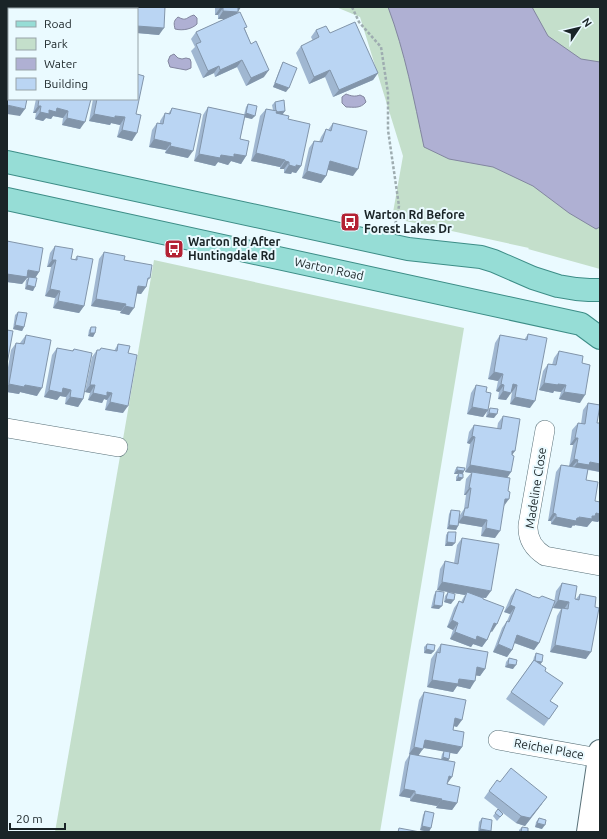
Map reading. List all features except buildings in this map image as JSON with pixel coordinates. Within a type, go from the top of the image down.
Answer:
[{"type":"main road","points":[[7,162],[408,249],[481,257],[533,278],[558,286],[576,289],[600,290]]},
{"type":"main road","name":"Warton Road","points":[[7,199],[581,324],[600,338]]},
{"type":"main road","points":[[588,832],[599,755]]},
{"type":"street","points":[[7,428],[118,447]]},
{"type":"street","name":"Madeline Close","points":[[545,430],[528,525],[529,538],[538,552],[545,556],[600,566]]},
{"type":"street","name":"Reichel Place","points":[[498,740],[599,755]]},
{"type":"path","points":[[352,7],[359,22],[381,47],[388,94],[388,130],[399,206],[395,226]]},
{"type":"green space","points":[[336,7],[600,7],[600,269],[528,249],[529,248],[392,218],[403,156],[360,17]]},
{"type":"green space","points":[[154,260],[464,328],[380,832],[55,832]]},
{"type":"water","points":[[388,7],[532,7],[548,36],[581,59],[600,62],[600,227],[596,229],[569,213],[533,186],[493,167],[449,159],[424,147],[404,59]]},
{"type":"water","points":[[194,15],[197,18],[197,24],[195,26],[184,30],[175,29],[174,24],[176,18],[178,17],[185,19]]},
{"type":"water","points":[[174,54],[178,58],[190,59],[191,68],[186,70],[170,67],[168,61],[170,56]]},
{"type":"water","points":[[346,94],[353,96],[360,95],[364,97],[366,102],[359,107],[346,107],[342,103],[342,97]]},
{"type":"place","name":"Warton Rd Before Forest Lakes Dr","points":[[350,222]]},
{"type":"place","name":"Warton Rd After Huntingdale Rd","points":[[174,249]]}]
